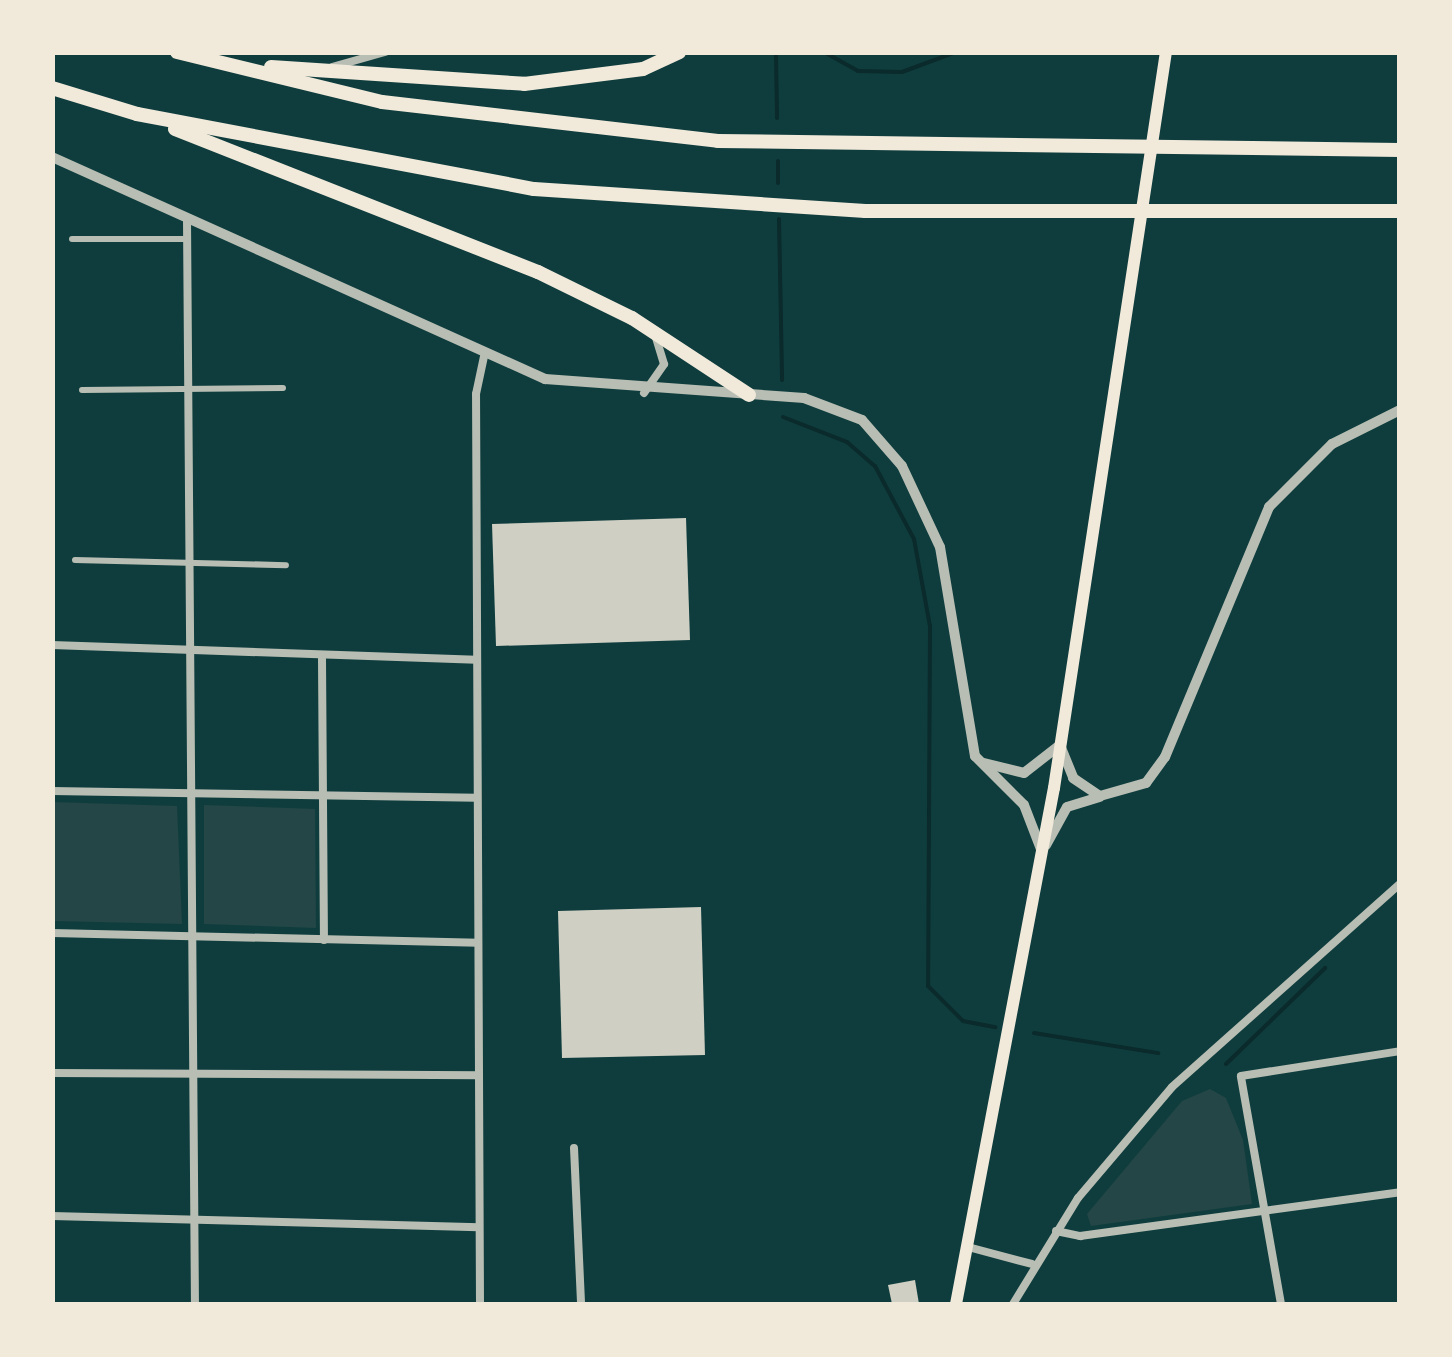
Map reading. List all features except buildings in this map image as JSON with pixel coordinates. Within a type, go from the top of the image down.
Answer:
[{"type":"highway","points":[[176,52],[311,72],[524,84],[643,69],[679,52]]},
{"type":"highway","points":[[202,56],[382,102],[718,141],[1400,150]]},
{"type":"highway","points":[[52,88],[137,114],[521,265],[654,334],[750,395]]},
{"type":"highway","points":[[137,114],[534,189],[698,202],[865,211],[1400,211]]},
{"type":"main road","points":[[956,1304],[1042,855],[1166,58]]},
{"type":"street","points":[[311,72],[385,52]]},
{"type":"street","points":[[52,158],[484,356],[545,379],[644,393],[750,395],[834,405],[862,420],[902,466],[946,572],[975,756],[1024,804],[1042,855]]},
{"type":"street","points":[[187,220],[195,1304]]},
{"type":"street","points":[[72,240],[187,239]]},
{"type":"street","points":[[644,393],[664,364],[654,334]]},
{"type":"street","points":[[480,1304],[476,394],[484,356]]},
{"type":"street","points":[[82,390],[283,388]]},
{"type":"street","points":[[1042,855],[1067,807],[1136,789],[1165,758],[1282,488],[1357,427],[1400,410]]},
{"type":"street","points":[[75,560],[286,565]]},
{"type":"street","points":[[52,646],[322,658],[476,660]]},
{"type":"street","points":[[322,658],[324,940]]},
{"type":"street","points":[[975,756],[1024,773],[1060,744],[1073,778],[1100,796]]},
{"type":"street","points":[[52,790],[476,798]]},
{"type":"street","points":[[1013,1304],[1032,1264],[1056,1231],[1172,1087],[1400,884]]},
{"type":"street","points":[[52,933],[478,943]]},
{"type":"street","points":[[1281,1304],[1241,1076],[1400,1051]]},
{"type":"street","points":[[52,1073],[479,1076]]},
{"type":"street","points":[[574,1148],[580,1304]]},
{"type":"street","points":[[1056,1231],[1080,1236],[1400,1192]]},
{"type":"street","points":[[52,1216],[479,1226]]},
{"type":"street","points":[[968,1247],[1032,1264]]},
{"type":"shaded area","points":[[53,802],[177,806],[182,924],[53,921]]},
{"type":"shaded area","points":[[204,805],[315,809],[316,928],[204,924]]},
{"type":"shaded area","points":[[1210,1089],[1226,1098],[1243,1140],[1252,1204],[1091,1226],[1087,1214],[1182,1101]]},
{"type":"waterway","points":[[776,52],[777,118]]},
{"type":"waterway","points":[[824,52],[858,71],[902,72],[956,52]]},
{"type":"waterway","points":[[778,161],[778,183]]},
{"type":"waterway","points":[[779,219],[782,380]]},
{"type":"waterway","points":[[783,417],[847,442],[875,466],[914,539],[930,626],[928,986],[963,1021],[995,1027]]},
{"type":"waterway","points":[[1226,1064],[1325,968]]},
{"type":"waterway","points":[[1034,1033],[1158,1053]]}]
